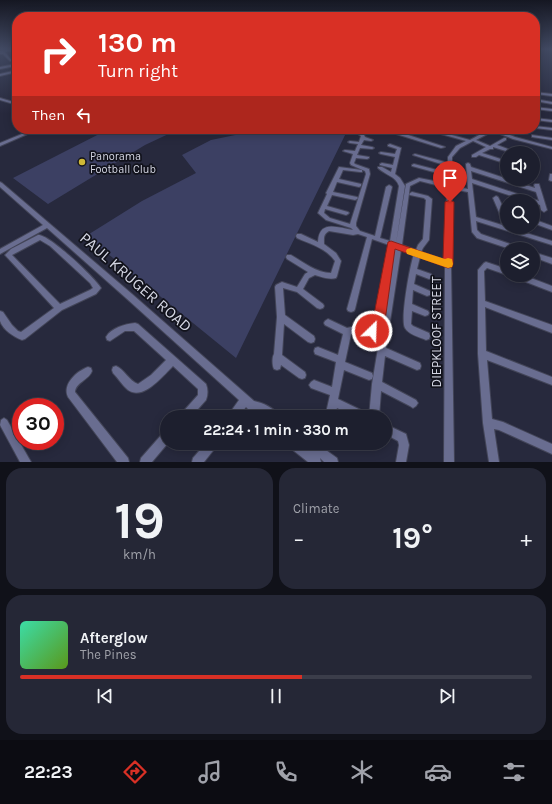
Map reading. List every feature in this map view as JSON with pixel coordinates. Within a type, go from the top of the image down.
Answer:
[{"type":"street","points":[[0,74],[12,72]]},
{"type":"street","points":[[543,90],[552,94]]},
{"type":"street","points":[[540,93],[552,94]]},
{"type":"street","points":[[0,99],[12,103]]},
{"type":"street","points":[[540,101],[552,103]]},
{"type":"street","points":[[540,108],[552,110]]},
{"type":"street","points":[[547,109],[549,116]]},
{"type":"street","points":[[540,119],[552,120]]},
{"type":"street","points":[[540,128],[552,130]]},
{"type":"street","points":[[545,129],[551,139]]},
{"type":"street","points":[[0,145],[25,134]]},
{"type":"street","points":[[353,165],[362,135],[360,134]]},
{"type":"street","points":[[398,134],[443,147]]},
{"type":"street","points":[[432,144],[442,134],[500,149]]},
{"type":"street","name":"DIEPKLOOF STREET","points":[[448,462],[448,264],[450,157],[458,147],[484,134]]},
{"type":"street","points":[[503,134],[529,143],[552,148]]},
{"type":"street","points":[[533,136],[551,139]]},
{"type":"street","points":[[500,162],[477,155],[505,139]]},
{"type":"street","points":[[350,142],[371,140]]},
{"type":"street","points":[[360,142],[372,148]]},
{"type":"street","points":[[390,145],[398,147],[394,170]]},
{"type":"street","points":[[345,151],[367,158]]},
{"type":"street","points":[[381,153],[397,156]]},
{"type":"street","points":[[328,323],[347,332],[354,329],[372,331],[378,328],[408,185],[419,179],[436,184],[442,184],[444,164],[441,161],[415,155]]},
{"type":"street","points":[[342,163],[367,170],[368,174],[353,223],[355,229]]},
{"type":"street","points":[[414,165],[443,173]]},
{"type":"street","points":[[375,410],[402,186],[402,183],[394,170],[381,166]]},
{"type":"street","points":[[500,243],[476,234],[468,166],[538,188],[544,210]]},
{"type":"street","points":[[360,172],[342,167],[321,213],[324,216],[374,238],[448,264]]},
{"type":"street","points":[[335,180],[359,185]]},
{"type":"street","points":[[469,180],[542,204]]},
{"type":"street","name":"PAUL KRUGER ROAD","points":[[0,184],[255,410]]},
{"type":"street","points":[[352,309],[388,187]]},
{"type":"street","points":[[450,187],[470,191]]},
{"type":"street","points":[[329,193],[355,198]]},
{"type":"street","points":[[412,194],[429,199],[426,240],[418,254],[413,270],[408,306],[408,327],[426,336]]},
{"type":"street","points":[[496,198],[500,205]]},
{"type":"street","points":[[324,207],[346,212]]},
{"type":"street","points":[[473,218],[500,227]]},
{"type":"street","points":[[0,252],[47,224]]},
{"type":"street","points":[[540,224],[552,228]]},
{"type":"street","points":[[321,245],[323,233],[327,228],[335,228],[351,233],[355,229]]},
{"type":"street","points":[[522,234],[552,243]]},
{"type":"street","points":[[289,257],[314,272],[330,277],[335,274],[338,261],[337,258],[321,245],[315,244],[299,236]]},
{"type":"street","points":[[0,314],[12,330],[20,336],[26,334],[58,308],[93,292],[97,286],[42,237],[34,239],[8,254],[10,259],[58,308]]},
{"type":"street","points":[[540,257],[552,261]]},
{"type":"street","points":[[494,462],[488,423],[482,354],[483,303],[480,287],[483,267],[490,266],[500,270]]},
{"type":"street","points":[[413,270],[429,276]]},
{"type":"street","points":[[299,290],[307,276],[314,272]]},
{"type":"street","points":[[534,282],[552,289]]},
{"type":"street","points":[[277,366],[281,317],[279,287],[282,285],[299,290],[320,306]]},
{"type":"street","points":[[411,286],[427,293]]},
{"type":"street","points":[[483,303],[552,329]]},
{"type":"street","points":[[408,306],[425,313]]},
{"type":"street","points":[[281,317],[311,339]]},
{"type":"street","points":[[110,337],[124,328],[135,327],[200,385],[204,390],[202,396],[190,410]]},
{"type":"street","points":[[331,410],[347,332]]},
{"type":"street","points":[[382,350],[417,366]]},
{"type":"street","points":[[318,351],[369,376]]},
{"type":"street","points":[[482,354],[552,381]]},
{"type":"street","points":[[278,356],[302,375]]},
{"type":"street","points":[[116,370],[134,388],[139,389],[145,386],[172,361]]},
{"type":"street","points":[[88,371],[72,386],[70,390],[71,394],[124,462]]},
{"type":"street","points":[[377,384],[413,403]]},
{"type":"street","points":[[314,385],[355,410]]},
{"type":"street","points":[[239,410],[248,402]]},
{"type":"street","name":"PAUL KRUGER ROAD","points":[[248,402],[265,410]]},
{"type":"street","points":[[4,423],[26,462]]},
{"type":"street","points":[[488,423],[500,425],[552,449]]},
{"type":"street","points":[[392,432],[399,436],[403,441],[401,462]]},
{"type":"street","points":[[145,462],[160,445]]},
{"type":"street","points":[[197,462],[206,450]]},
{"type":"street","points":[[301,450],[316,462]]},
{"type":"street","points":[[317,450],[333,462]]},
{"type":"shaded area","name":"Panorama Football Club","points":[[99,134],[168,134],[145,145],[48,204],[13,178]]},
{"type":"shaded area","points":[[240,134],[346,134],[236,358],[86,236],[142,201],[196,173],[182,155],[211,140]]},
{"type":"slow traffic","points":[[411,251],[448,264],[448,261]]},
{"type":"place","name":"Panorama Football Club","points":[[82,162]]},
{"type":"route","points":[[372,331],[378,328],[391,244],[448,264],[450,202]]}]
